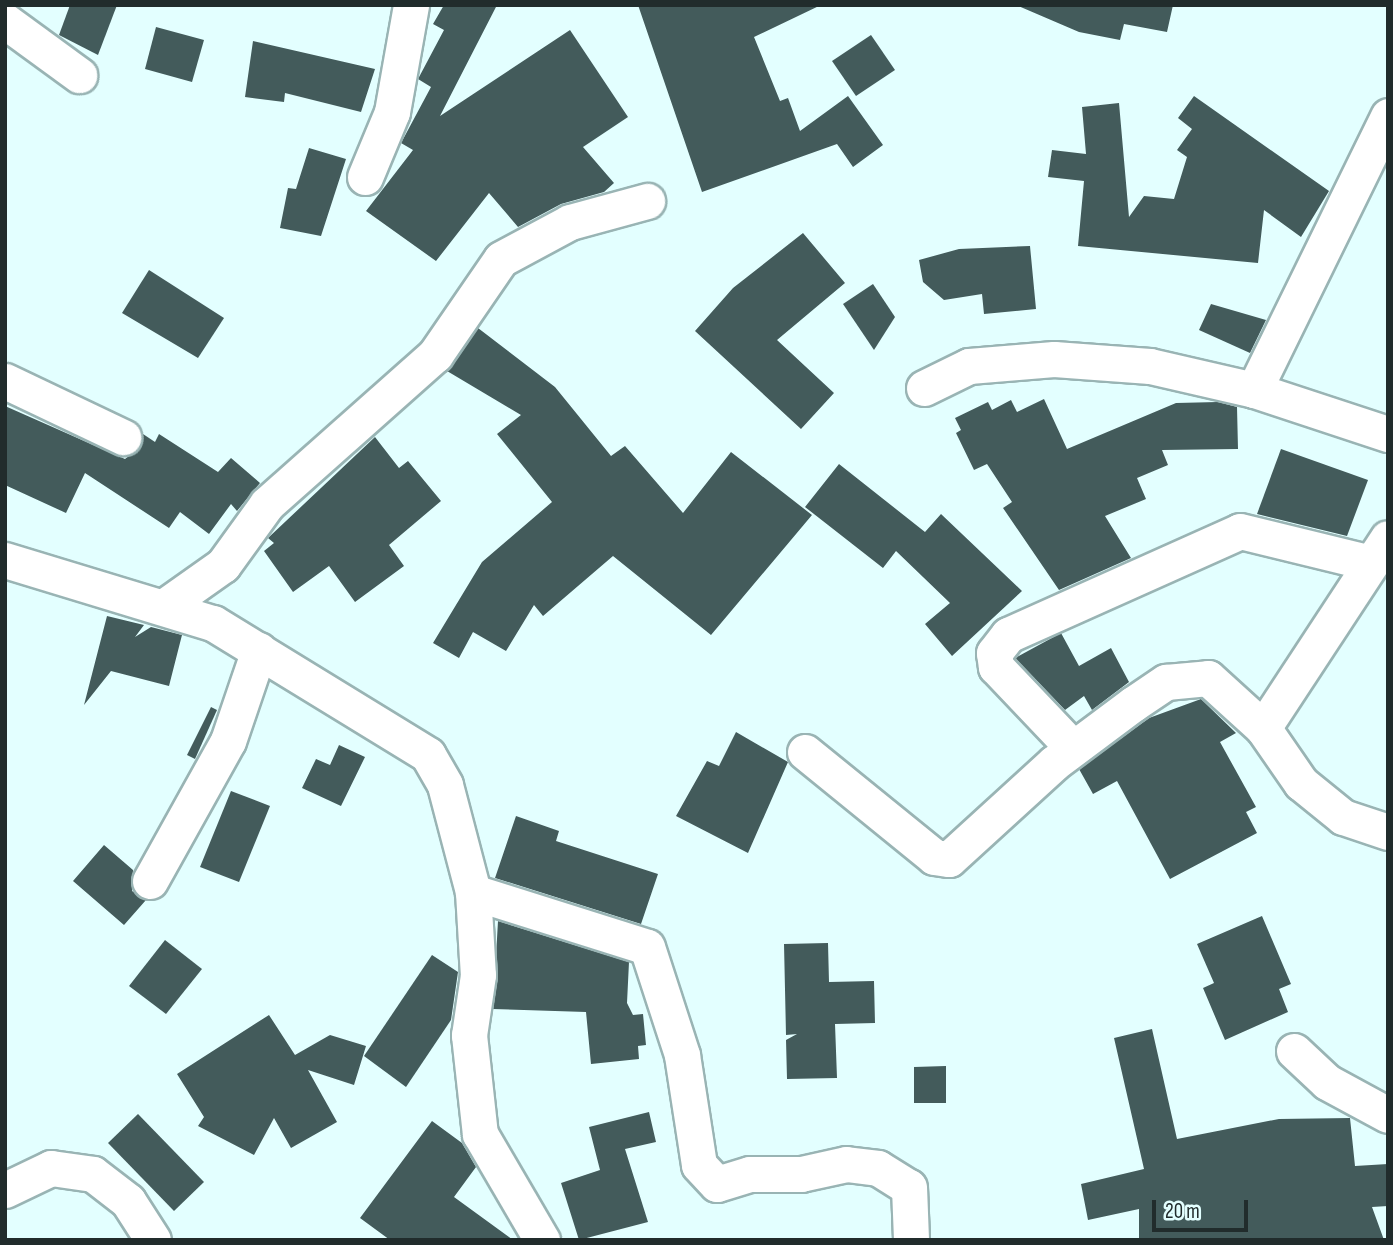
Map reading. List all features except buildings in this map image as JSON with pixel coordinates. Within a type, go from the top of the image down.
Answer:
[{"type":"street","points":[[365,177],[392,112],[411,5]]},
{"type":"street","points":[[5,21],[79,75]]},
{"type":"street","points":[[1254,390],[1388,116]]},
{"type":"street","points":[[165,606],[223,565],[267,504],[435,355],[501,259],[570,222],[647,201]]},
{"type":"street","points":[[924,388],[968,366],[1054,359],[1150,366],[1254,390],[1388,434]]},
{"type":"street","points":[[5,381],[123,438]]},
{"type":"street","points":[[1073,748],[996,667],[994,653],[1008,635],[1240,531],[1379,550],[1263,728]]},
{"type":"street","points":[[5,560],[106,595],[165,606],[213,623],[428,755],[445,785],[473,892],[478,975],[469,1035],[480,1135],[542,1240]]},
{"type":"street","points":[[150,881],[228,741],[259,650]]},
{"type":"street","points":[[805,752],[934,858],[949,859],[1073,748],[1166,682],[1188,676],[1208,678],[1263,728],[1301,783],[1343,817],[1388,832]]},
{"type":"street","points":[[473,892],[647,947],[682,1055],[699,1165],[717,1184],[750,1174],[800,1174],[846,1164],[878,1168],[909,1187],[911,1240]]},
{"type":"street","points":[[1294,1051],[1326,1082],[1388,1115]]},
{"type":"street","points":[[5,1190],[51,1168],[93,1174],[128,1201],[153,1240]]}]
